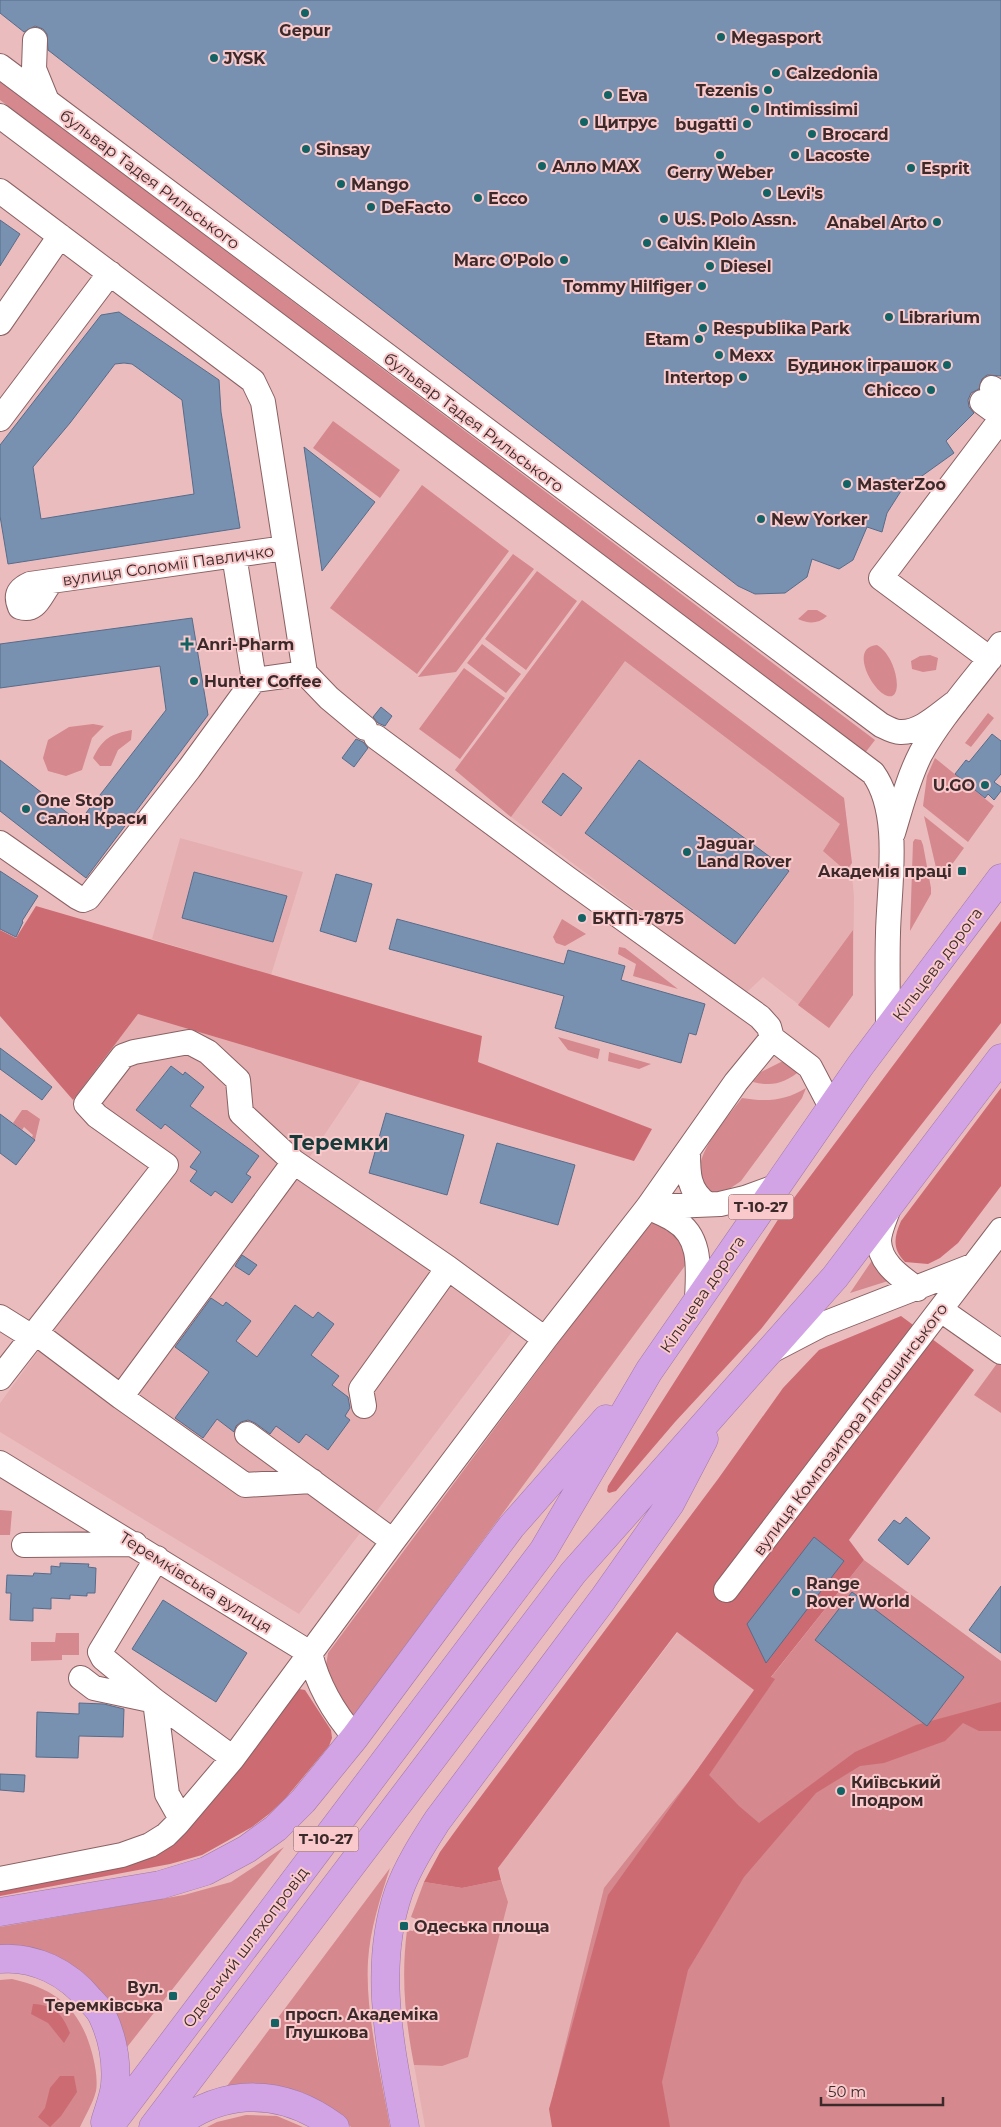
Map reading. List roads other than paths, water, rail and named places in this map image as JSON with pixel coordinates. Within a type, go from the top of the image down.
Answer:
[{"type":"highway","name":"Кільцева дорога","points":[[543,1551],[649,1371],[697,1300],[831,1107],[1001,878]]},
{"type":"highway","name":"Т-10-27","points":[[153,2127],[573,1573],[835,1277],[1001,1058]]},
{"type":"highway","points":[[0,1912],[160,1885],[206,1871],[247,1849],[276,1828],[303,1801],[355,1737],[512,1527],[649,1371]]},
{"type":"highway","points":[[405,2127],[387,2022],[385,1987],[385,1961],[391,1919],[399,1890],[416,1854],[437,1821],[597,1607],[670,1504],[723,1402]]},
{"type":"highway","name":"Одеський шляхопровід","points":[[109,2127],[543,1551]]},
{"type":"highway","points":[[0,1959],[14,1958],[51,1968],[80,1988],[102,2013],[113,2050],[115,2087],[103,2127]]},
{"type":"highway","points":[[173,2127],[209,2105],[237,2098],[263,2098],[291,2103],[317,2114],[335,2127]]},
{"type":"street","points":[[35,40],[34,69],[48,102]]},
{"type":"street","name":"бульвар Тадея Рильського","points":[[0,66],[881,725],[898,732],[910,731],[920,727],[956,702]]},
{"type":"street","points":[[0,116],[873,773],[884,792],[892,837],[887,954],[888,1029]]},
{"type":"street","points":[[0,191],[247,376],[256,387],[263,402],[304,673],[329,698],[370,733],[760,1018],[770,1027],[772,1038],[810,1067],[831,1107]]},
{"type":"street","points":[[0,323],[60,236]]},
{"type":"street","points":[[0,419],[110,273]]},
{"type":"street","points":[[892,837],[914,768],[933,734],[995,651],[881,578],[1001,417],[992,395]]},
{"type":"street","name":"вулиця Соломії Павличко","points":[[52,582],[284,548]]},
{"type":"street","points":[[0,844],[77,897],[83,900],[88,898],[195,761],[254,680],[234,556]]},
{"type":"street","points":[[254,680],[304,673]]},
{"type":"street","points":[[0,1879],[122,1855],[150,1845],[166,1835],[181,1819],[234,1758],[393,1540],[545,1339],[648,1207],[736,1082],[772,1038]]},
{"type":"street","points":[[0,1378],[166,1165],[97,1116],[86,1104],[123,1056],[134,1052],[189,1042],[208,1052],[238,1080],[241,1113],[294,1162],[448,1268],[545,1339]]},
{"type":"street","points":[[688,1152],[688,1173],[692,1188],[698,1198],[707,1204]]},
{"type":"street","points":[[121,1397],[294,1162]]},
{"type":"street","points":[[648,1207],[720,1204],[745,1198],[775,1187]]},
{"type":"street","name":"вулиця Композитора Лятошинського","points":[[889,1206],[879,1240],[886,1262],[895,1272],[917,1289]]},
{"type":"street","points":[[648,1207],[674,1220],[687,1231],[695,1246],[698,1264],[697,1300]]},
{"type":"street","name":"вулиця Композитора Лятошинського","points":[[726,1590],[1001,1230]]},
{"type":"street","name":"вулиця Композитора Лятошинського","points":[[771,1351],[822,1325],[972,1266]]},
{"type":"street","points":[[364,1406],[360,1389],[448,1268]]},
{"type":"street","points":[[941,1310],[1001,1352]]},
{"type":"street","points":[[0,1317],[34,1335],[245,1485],[312,1481]]},
{"type":"street","points":[[247,1434],[393,1540]]},
{"type":"street","name":"Теремківська вулиця","points":[[0,1463],[310,1653]]},
{"type":"street","points":[[24,1545],[135,1544]]},
{"type":"street","points":[[157,1558],[100,1652],[103,1658],[155,1701],[234,1758]]},
{"type":"street","points":[[310,1653],[316,1679],[331,1705],[355,1737]]},
{"type":"street","points":[[81,1678],[94,1688],[155,1701]]},
{"type":"street","points":[[155,1701],[168,1794],[181,1819]]},
{"type":"place","name":"Gepur","points":[[305,13]]},
{"type":"place","name":"Megasport","points":[[721,37]]},
{"type":"place","name":"JYSK","points":[[214,58]]},
{"type":"place","name":"Calzedonia","points":[[776,73]]},
{"type":"place","name":"Tezenis","points":[[768,90]]},
{"type":"place","name":"Eva","points":[[608,95]]},
{"type":"place","name":"Intimissimi","points":[[755,109]]},
{"type":"place","name":"Цитрус","points":[[584,122]]},
{"type":"place","name":"bugatti","points":[[747,124]]},
{"type":"place","name":"Brocard","points":[[812,134]]},
{"type":"place","name":"Sinsay","points":[[306,149]]},
{"type":"place","name":"Gerry Weber","points":[[720,155]]},
{"type":"place","name":"Lacoste","points":[[795,155]]},
{"type":"place","name":"Алло MAX","points":[[542,166]]},
{"type":"place","name":"Esprit","points":[[911,168]]},
{"type":"place","name":"Mango","points":[[341,184]]},
{"type":"place","name":"Levi's","points":[[767,193]]},
{"type":"place","name":"Ecco","points":[[478,198]]},
{"type":"place","name":"DeFacto","points":[[371,207]]},
{"type":"place","name":"U.S. Polo Assn.","points":[[664,219]]},
{"type":"place","name":"Anabel Arto","points":[[937,222]]},
{"type":"place","name":"Calvin Klein","points":[[647,243]]},
{"type":"place","name":"Marc O'Polo","points":[[564,260]]},
{"type":"place","name":"Diesel","points":[[710,266]]},
{"type":"place","name":"Tommy Hilfiger","points":[[702,286]]},
{"type":"place","name":"Librarium","points":[[889,317]]},
{"type":"place","name":"Respublika Park","points":[[703,328]]},
{"type":"place","name":"Etam","points":[[699,339]]},
{"type":"place","name":"Mexx","points":[[719,355]]},
{"type":"place","name":"Будинок іграшок","points":[[947,365]]},
{"type":"place","name":"Intertop","points":[[743,377]]},
{"type":"place","name":"Chicco","points":[[931,390]]},
{"type":"place","name":"MasterZoo","points":[[847,484]]},
{"type":"place","name":"New Yorker","points":[[761,519]]},
{"type":"place","name":"Anri-Pharm","points":[[187,644]]},
{"type":"place","name":"Hunter Coffee","points":[[194,681]]},
{"type":"place","name":"U.GO","points":[[985,785]]},
{"type":"place","name":"One Stop Салон Краси","points":[[26,809]]},
{"type":"place","name":"Jaguar Land Rover","points":[[687,852]]},
{"type":"place","name":"Академія праці","points":[[962,871]]},
{"type":"place","name":"БКТП-7875","points":[[582,918]]},
{"type":"place","name":"Range Rover World","points":[[796,1592]]},
{"type":"place","name":"Київський Іподром","points":[[841,1791]]},
{"type":"place","name":"Одеська площа","points":[[404,1926]]},
{"type":"place","name":"Вул. Теремківська","points":[[173,1996]]},
{"type":"place","name":"просп. Академіка Глушкова","points":[[275,2023]]},
{"type":"district","name":"Теремки","points":[[339,1143]]}]
